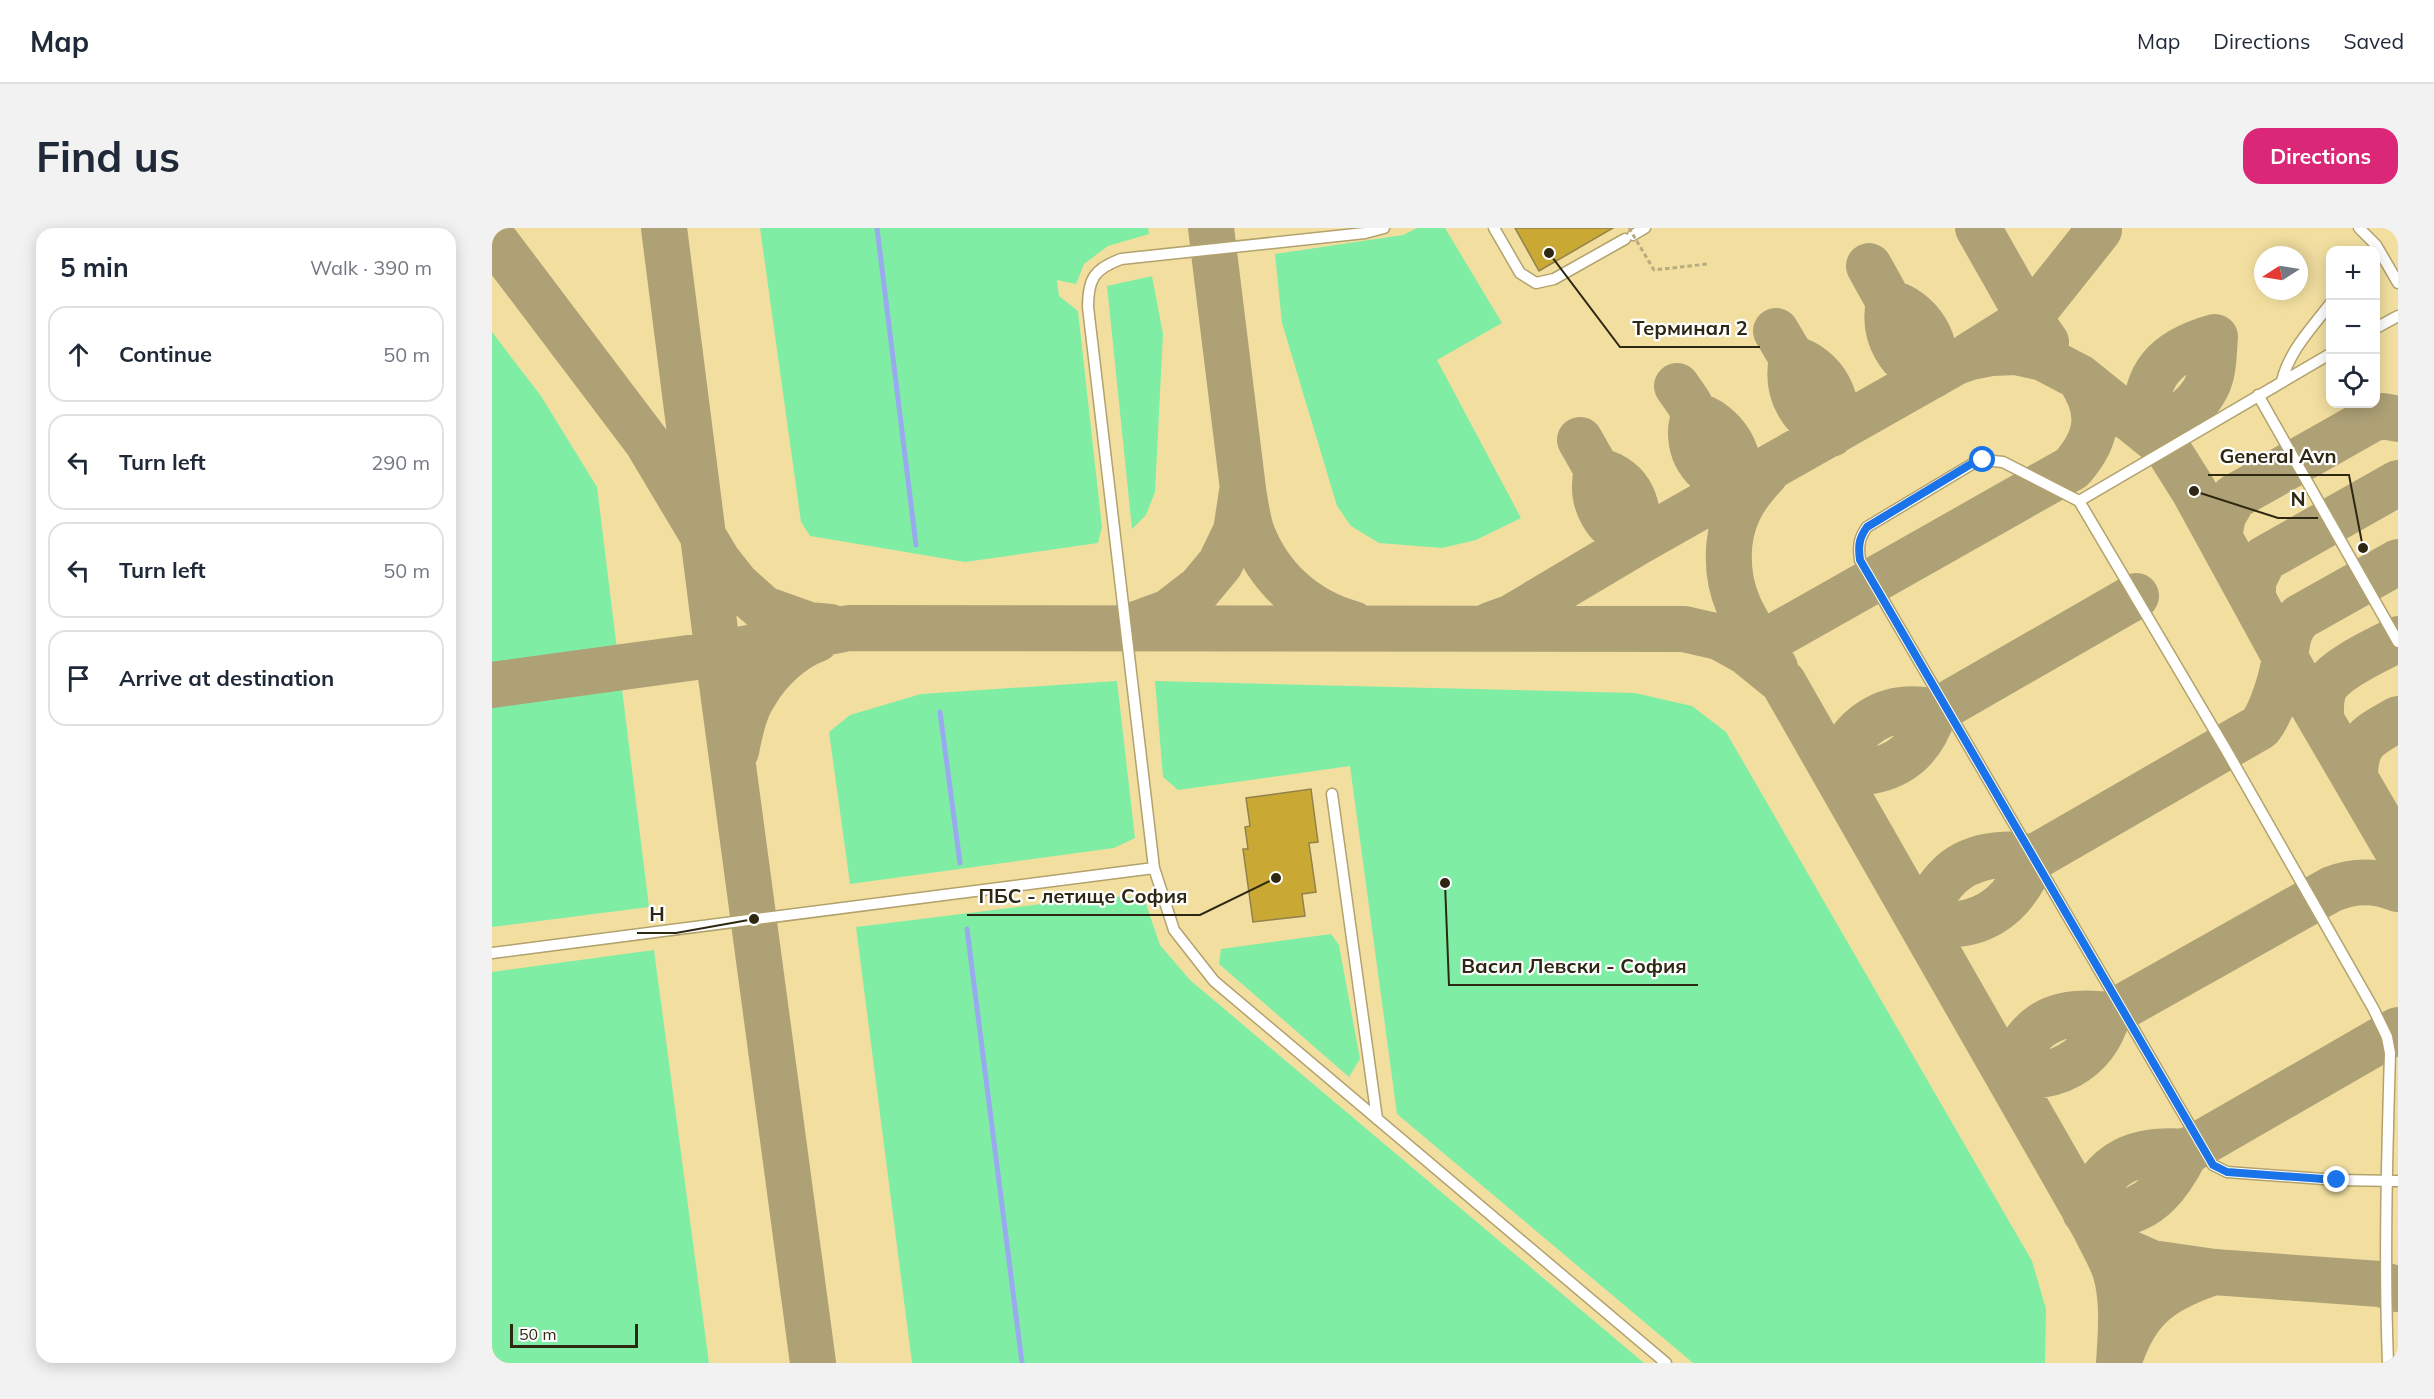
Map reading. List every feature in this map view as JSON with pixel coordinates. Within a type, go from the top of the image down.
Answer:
[{"type":"lane","points":[[1384,228],[1365,233],[1121,260],[1106,264],[1094,275],[1088,290],[1088,307],[1154,868],[1174,930],[1214,981],[1666,1363]]},
{"type":"lane","points":[[1494,228],[1520,273],[1536,283],[1554,279],[1629,234],[1645,228]]},
{"type":"lane","points":[[2359,228],[2372,246]]},
{"type":"lane","points":[[2380,257],[2398,283]]},
{"type":"lane","points":[[2282,381],[2286,365],[2294,351],[2326,310]]},
{"type":"lane","points":[[2380,326],[2398,316]]},
{"type":"lane","points":[[2079,501],[2326,357]]},
{"type":"lane","points":[[2258,395],[2398,642]]},
{"type":"lane","points":[[2388,1363],[2385,1286],[2386,1180],[2390,1053],[2387,1037],[2373,1008],[2225,748],[2079,501],[2003,462],[1983,460],[1971,464],[1867,527],[1858,547],[1860,560],[2213,1165],[2227,1172],[2337,1180],[2386,1180],[2398,1181]]},
{"type":"lane","points":[[1332,794],[1377,1119]]},
{"type":"lane","points":[[492,953],[1154,868]]},
{"type":"path","points":[[1629,234],[1654,270],[1707,264]]},
{"type":"shaded area","points":[[492,228],[2398,228],[2398,1363],[492,1363]]},
{"type":"green space","points":[[760,228],[1148,228],[1149,234],[1108,246],[1084,264],[1076,284],[1057,280],[1059,296],[1078,311],[1102,527],[1098,543],[965,562],[810,536],[801,522]]},
{"type":"green space","points":[[1417,228],[1445,228],[1502,323],[1437,360],[1521,518],[1476,540],[1442,548],[1379,543],[1351,526],[1337,506],[1282,323],[1275,254],[1403,235]]},
{"type":"green space","points":[[1152,276],[1163,334],[1155,492],[1146,515],[1132,529],[1107,286]]},
{"type":"green space","points":[[492,332],[541,396],[597,487],[617,649],[492,665]]},
{"type":"green space","points":[[1117,681],[1135,838],[1114,848],[850,884],[829,732],[850,715],[921,694]]},
{"type":"green space","points":[[1155,681],[1635,693],[1692,706],[1726,732],[2032,1261],[2046,1309],[2045,1363],[1693,1363],[1397,1114],[1350,766],[1178,790],[1163,777]]},
{"type":"green space","points":[[622,689],[649,907],[492,927],[492,705]]},
{"type":"green space","points":[[1106,896],[1144,898],[1160,945],[1190,980],[1644,1363],[912,1363],[856,927]]},
{"type":"green space","points":[[1331,934],[1339,945],[1360,1059],[1349,1077],[1219,964],[1221,949]]},
{"type":"green space","points":[[654,950],[709,1363],[492,1363],[492,972]]},
{"type":"building","points":[[1515,228],[1613,228],[1539,271]]},
{"type":"building","points":[[1311,789],[1318,842],[1309,843],[1316,892],[1302,894],[1305,916],[1253,922],[1243,849],[1248,849],[1245,827],[1250,826],[1246,798]]},
{"type":"waterway","points":[[877,228],[916,545]]},
{"type":"waterway","points":[[940,712],[960,863]]},
{"type":"waterway","points":[[967,929],[1022,1363]]},
{"type":"taxiway","points":[[664,228],[718,654],[813,1363]]},
{"type":"taxiway","points":[[1211,228],[1243,489],[1251,530],[1267,563],[1290,590],[1319,610],[1353,624]]},
{"type":"taxiway","points":[[1978,228],[2029,318],[2046,342]]},
{"type":"taxiway","points":[[1970,355],[2029,318],[2099,230]]},
{"type":"taxiway","points":[[492,237],[647,442],[718,561],[737,585],[764,609],[809,625],[830,627]]},
{"type":"taxiway","points":[[1869,266],[1889,302],[1888,326],[1896,348],[1910,365],[1932,376],[1934,352],[1926,330],[1910,312],[1889,302]]},
{"type":"taxiway","points":[[1776,331],[1792,358],[1791,382],[1798,403],[1811,420],[1831,434],[1835,422],[1835,410],[1829,387],[1814,369],[1792,358]]},
{"type":"taxiway","points":[[2215,337],[2213,366],[2209,381],[2197,401],[2179,417],[2168,423],[2146,429],[2148,394],[2160,368],[2183,350],[2215,337]]},
{"type":"taxiway","points":[[1490,625],[1512,617],[1638,542],[1956,362],[1992,353],[2016,352],[2043,358],[2079,377],[2167,448],[2194,491],[2292,670],[2398,852]]},
{"type":"taxiway","points":[[1761,644],[2072,468],[2088,445],[2094,424],[2091,401],[2079,377]]},
{"type":"taxiway","points":[[1677,386],[1692,411],[1691,431],[1694,452],[1711,474],[1735,488],[1738,464],[1730,442],[1714,425],[1693,414]]},
{"type":"taxiway","points":[[2219,536],[2223,516],[2234,497],[2372,419],[2383,416],[2398,419]]},
{"type":"taxiway","points":[[1580,440],[1597,470],[1596,494],[1602,514],[1617,531],[1638,542],[1636,506],[1627,488],[1619,481],[1597,470]]},
{"type":"taxiway","points":[[1766,473],[1748,495],[1734,521],[1729,545],[1729,569],[1738,604],[1775,668]]},
{"type":"taxiway","points":[[2253,597],[2253,581],[2264,559],[2398,483]]},
{"type":"taxiway","points":[[1136,624],[1169,612],[1200,588],[1220,564],[1236,531],[1242,492]]},
{"type":"taxiway","points":[[2033,858],[1999,855],[1966,864],[1943,882],[1920,921],[1958,924],[1990,914],[2015,892],[2033,858],[2260,727],[2276,693],[2289,635],[2300,617],[2398,562]]},
{"type":"taxiway","points":[[1934,712],[1900,710],[1872,721],[1850,741],[1835,771],[1869,771],[1897,762],[1909,754],[1919,742],[1934,712],[2136,596]]},
{"type":"taxiway","points":[[492,685],[718,654],[849,628],[1684,629],[1719,637],[1746,652],[1783,682],[2095,1228],[2118,1281],[2121,1316],[2119,1363]]},
{"type":"taxiway","points":[[736,751],[745,714],[760,685],[790,654],[817,639]]},
{"type":"taxiway","points":[[2321,716],[2323,692],[2333,677],[2370,653],[2398,639]]},
{"type":"taxiway","points":[[2355,778],[2358,755],[2365,741],[2398,719]]},
{"type":"taxiway","points":[[2108,1015],[2072,1014],[2045,1023],[2024,1043],[2007,1074],[2041,1075],[2070,1065],[2093,1045],[2108,1015],[2332,889],[2365,882],[2398,889]]},
{"type":"taxiway","points":[[2186,1152],[2152,1153],[2123,1161],[2101,1181],[2085,1212],[2114,1214],[2139,1207],[2158,1194],[2186,1152],[2398,1030]]},
{"type":"taxiway","points":[[2095,1228],[2120,1249],[2152,1263],[2214,1272],[2380,1284],[2398,1289]]},
{"type":"taxiway","points":[[2120,1358],[2127,1340],[2144,1312],[2167,1293],[2196,1278],[2214,1272]]},
{"type":"place","name":"Терминал 2","points":[[1549,253]]},
{"type":"place","name":"N","points":[[2194,491]]},
{"type":"place","name":"General Avn","points":[[2363,548]]},
{"type":"place","name":"ПБС - летище София","points":[[1276,878]]},
{"type":"place","name":"Васил Левски - София","points":[[1445,883]]},
{"type":"place","name":"H","points":[[754,919]]},
{"type":"route","points":[[1983,460],[1971,464],[1867,527],[1858,547],[1860,560],[2213,1165],[2227,1172],[2337,1180]]}]
